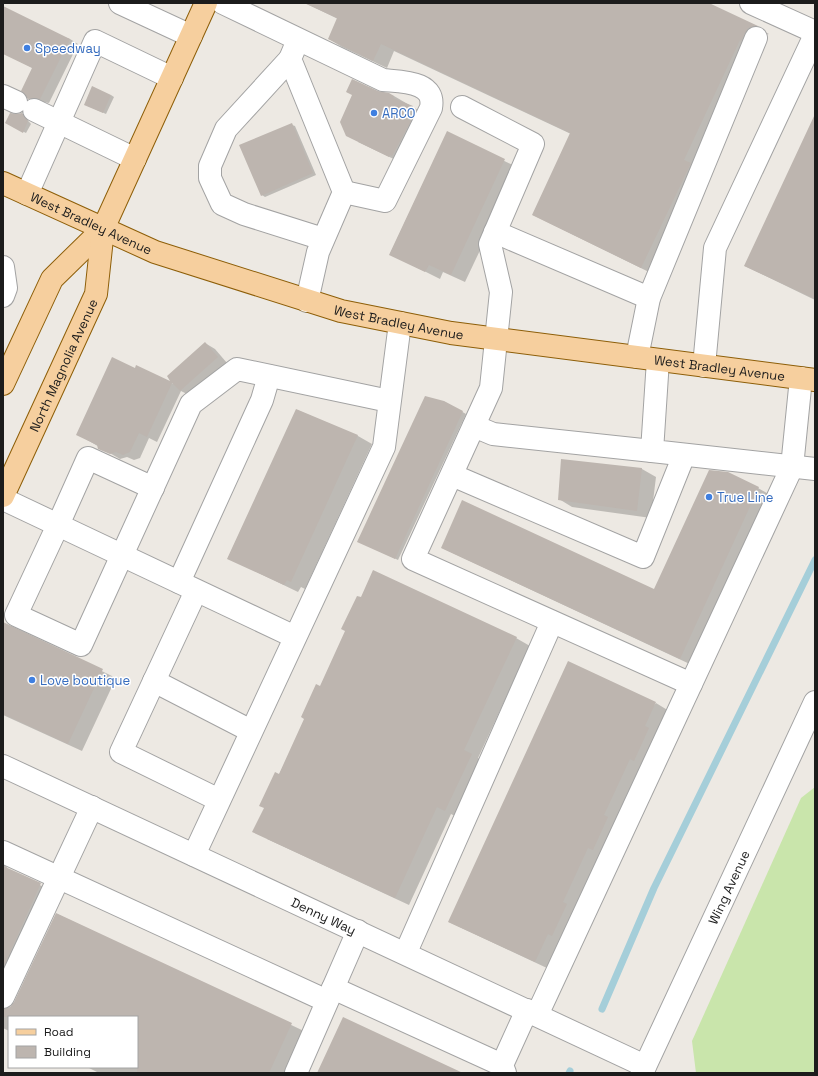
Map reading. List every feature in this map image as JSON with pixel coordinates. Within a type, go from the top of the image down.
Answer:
[{"type":"main road","name":"North Magnolia Avenue","points":[[3,497],[96,294],[103,230],[206,3]]},
{"type":"main road","name":"West Bradley Avenue","points":[[3,183],[103,230],[155,252],[341,312],[451,333],[808,379]]},
{"type":"main road","name":"North Magnolia Avenue","points":[[3,384],[52,279],[103,230]]},
{"type":"street","points":[[120,3],[191,36]]},
{"type":"street","points":[[223,3],[383,80],[417,84],[426,90],[432,101],[431,108],[385,201],[344,192]]},
{"type":"street","points":[[751,3],[815,32]]},
{"type":"street","points":[[704,366],[715,248],[815,35]]},
{"type":"street","points":[[652,451],[647,358],[649,298],[756,38]]},
{"type":"street","points":[[299,39],[290,59],[226,129],[210,166],[210,178],[222,204],[244,214],[323,239]]},
{"type":"street","points":[[27,194],[95,41],[172,78]]},
{"type":"street","points":[[290,59],[344,192],[318,252],[307,301]]},
{"type":"street","points":[[18,103],[135,159]]},
{"type":"street","points":[[462,108],[534,144],[490,244],[501,292],[491,388],[413,559],[691,684]]},
{"type":"street","points":[[495,232],[649,298]]},
{"type":"street","points":[[3,267],[6,288],[3,296]]},
{"type":"street","points":[[194,855],[384,447],[400,323]]},
{"type":"street","points":[[153,488],[88,458],[16,615],[81,645],[153,488],[191,404],[237,369],[389,401]]},
{"type":"street","points":[[219,800],[121,752],[154,681],[188,586],[262,400],[269,376]]},
{"type":"street","points":[[3,852],[59,878],[504,1069],[691,684],[792,467],[808,379]]},
{"type":"street","points":[[474,426],[493,434],[815,469]]},
{"type":"street","points":[[452,475],[643,557],[684,455]]},
{"type":"street","points":[[3,497],[58,525],[295,637]]},
{"type":"street","points":[[406,952],[552,622]]},
{"type":"street","points":[[154,681],[251,731]]},
{"type":"street","name":"Wing Avenue","points":[[644,1069],[815,702]]},
{"type":"street","name":"Denny Way","points":[[3,766],[406,952],[644,1069]]},
{"type":"street","points":[[3,997],[92,807]]},
{"type":"street","points":[[296,1073],[358,931]]},
{"type":"green space","points":[[815,787],[815,1073],[696,1073],[692,1041],[801,798]]},
{"type":"building","points":[[304,3],[709,3],[758,26],[748,28],[741,41],[740,40],[684,160],[691,163],[641,268],[532,215],[570,133],[381,44],[373,61],[328,39],[337,18]]},
{"type":"building","points":[[3,6],[70,39],[40,99],[28,99],[21,91],[32,68],[3,54]]},
{"type":"building","points":[[352,79],[378,91],[389,93],[394,96],[393,98],[413,106],[407,119],[411,121],[392,156],[390,155],[389,157],[346,136],[340,122],[352,95],[346,92]]},
{"type":"building","points":[[92,86],[111,95],[103,113],[84,105]]},
{"type":"building","points":[[10,113],[22,113],[28,121],[23,133],[5,123]]},
{"type":"building","points":[[815,114],[815,299],[744,266]]},
{"type":"building","points":[[292,123],[313,173],[261,196],[239,145]]},
{"type":"building","points":[[447,131],[505,159],[451,275],[429,265],[425,272],[389,255]]},
{"type":"building","points":[[205,342],[218,357],[180,391],[172,383],[147,437],[139,433],[130,452],[123,455],[116,452],[110,454],[98,449],[97,445],[76,435],[112,357],[135,368],[136,365],[170,381],[167,376]]},
{"type":"building","points":[[425,396],[444,401],[463,411],[395,559],[357,542]]},
{"type":"building","points":[[296,409],[358,435],[291,582],[287,580],[284,585],[227,559]]},
{"type":"building","points":[[561,459],[642,468],[637,511],[558,500]]},
{"type":"building","points":[[709,470],[728,472],[759,487],[680,659],[441,548],[462,500],[654,589]]},
{"type":"building","points":[[373,570],[517,637],[464,750],[472,754],[445,811],[437,807],[395,898],[252,832],[264,808],[259,806],[275,772],[279,774],[304,719],[301,717],[316,684],[320,686],[345,631],[341,629],[357,596],[361,597]]},
{"type":"building","points":[[3,622],[103,669],[68,744],[3,714]]},
{"type":"building","points":[[568,661],[656,702],[645,726],[649,728],[634,761],[630,759],[604,815],[608,817],[593,850],[588,848],[563,902],[567,904],[552,936],[548,934],[535,962],[448,922]]},
{"type":"building","points":[[3,866],[41,883],[3,968]]},
{"type":"building","points":[[56,913],[292,1023],[269,1073],[137,1073],[138,1016],[3,1017],[3,1009],[10,1007],[14,1002]]},
{"type":"building","points":[[343,1017],[463,1073],[317,1073]]},
{"type":"waterway","points":[[602,1009],[654,888],[815,560]]},
{"type":"place","name":"Speedway","points":[[27,48]]},
{"type":"place","name":"ARCO","points":[[374,113]]},
{"type":"place","name":"True Line","points":[[709,497]]},
{"type":"place","name":"Love boutique","points":[[32,680]]}]
